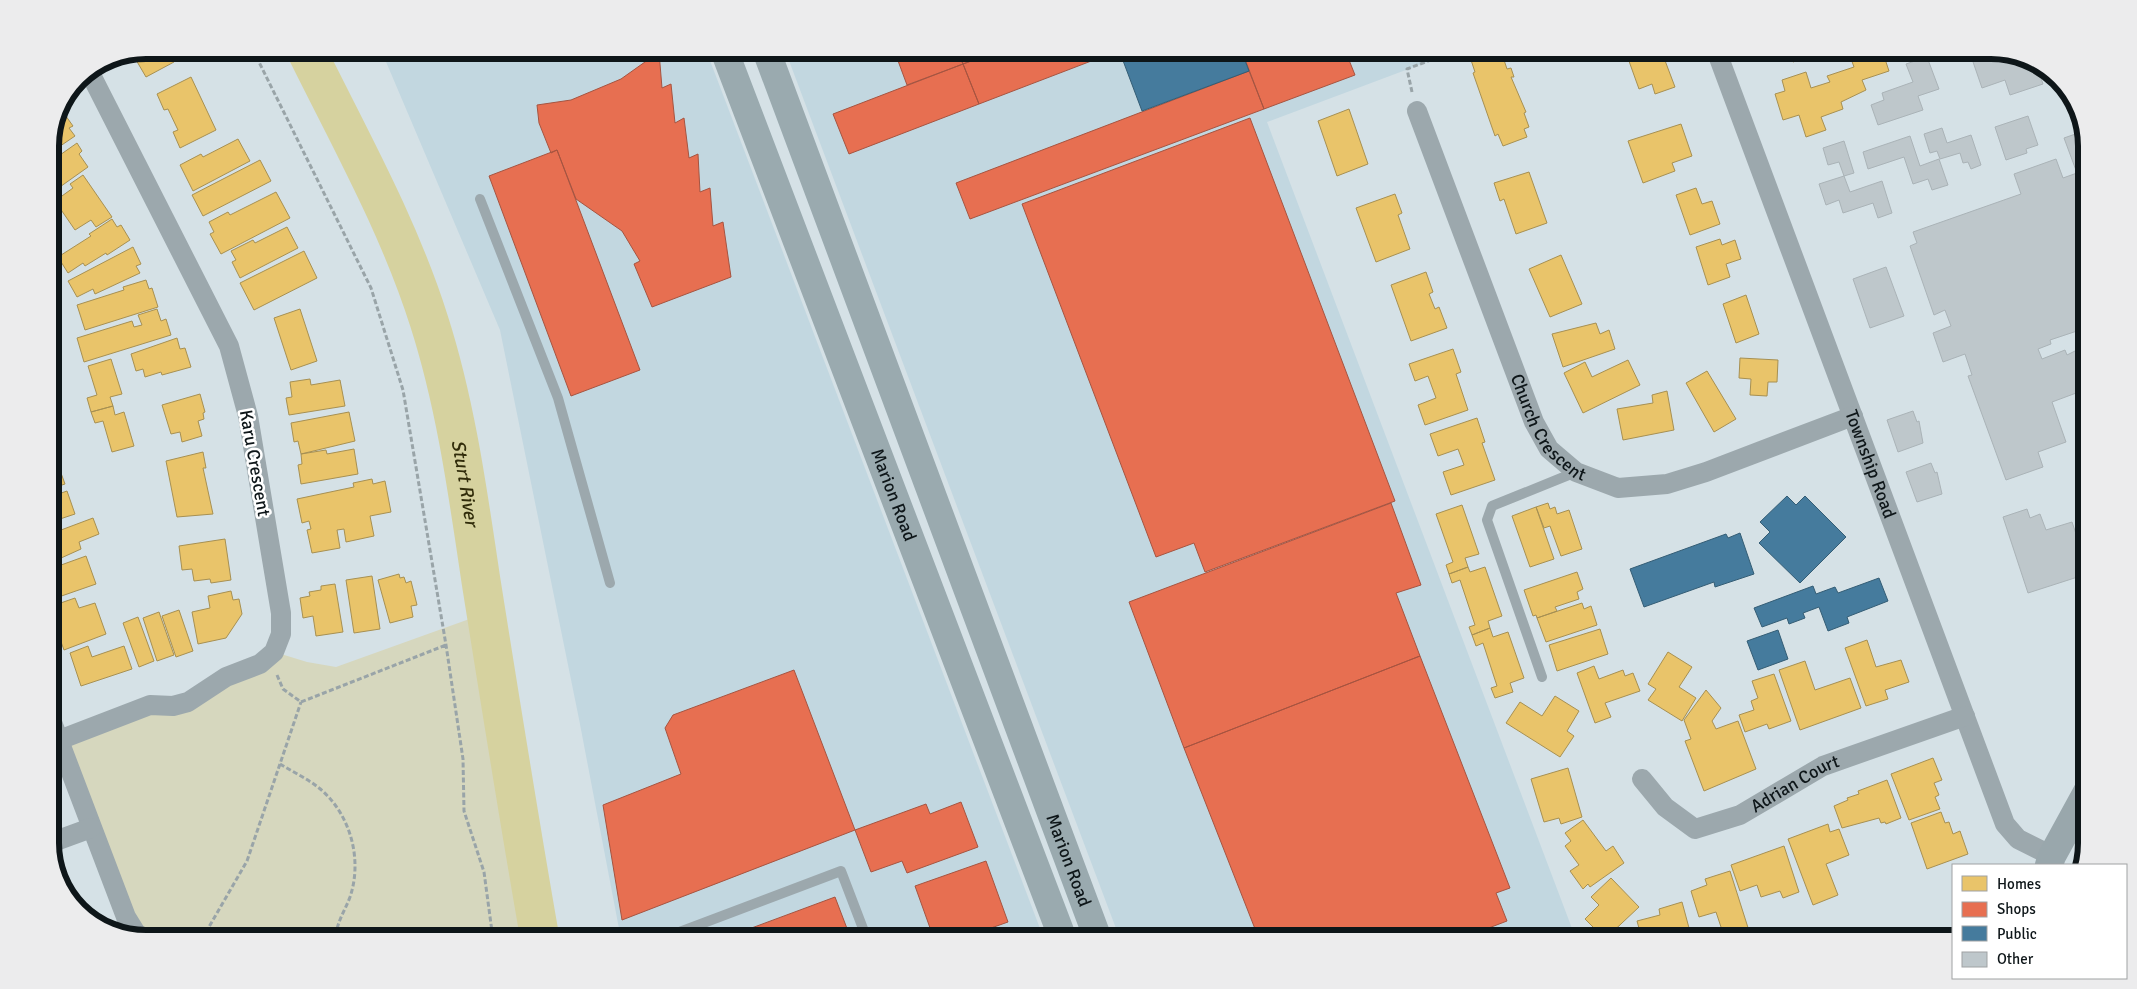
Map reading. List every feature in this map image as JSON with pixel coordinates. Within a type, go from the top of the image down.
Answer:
[{"type":"main road","name":"Marion Road","points":[[727,59],[1060,930]]},
{"type":"main road","name":"Marion Road","points":[[769,59],[1095,930]]},
{"type":"street","name":"Township Road","points":[[1719,59],[2005,824],[2018,839],[2051,861]]},
{"type":"street","name":"Karu Crescent","points":[[91,78],[228,346],[248,416],[282,613],[281,634],[274,652]]},
{"type":"street","name":"Church Crescent","points":[[1417,112],[1534,422],[1549,449],[1576,472],[1618,488],[1667,484],[1706,472],[1853,416]]},
{"type":"street","points":[[134,929],[126,917],[59,740],[150,706],[172,706],[188,702],[226,677],[260,664],[274,652]]},
{"type":"street","name":"Adrian Court","points":[[1642,779],[1665,807],[1695,830],[1740,815],[1823,766],[1965,716]]},
{"type":"street","points":[[2051,861],[2078,809]]},
{"type":"street","points":[[59,840],[91,828]]},
{"type":"lane","points":[[480,199],[558,398],[610,583]]},
{"type":"lane","points":[[1542,677],[1487,520],[1492,506],[1576,472]]},
{"type":"lane","points":[[685,930],[841,871],[864,930]]},
{"type":"path","points":[[257,59],[371,288],[403,390],[446,645],[463,759],[464,811],[484,872],[492,930]]},
{"type":"path","points":[[1417,112],[1407,69],[1433,59]]},
{"type":"path","points":[[207,930],[247,861],[301,702],[446,645]]},
{"type":"path","points":[[274,652],[276,672],[283,689],[301,702]]},
{"type":"path","points":[[280,764],[320,788],[339,810],[351,835],[356,867],[350,896],[338,930]]},
{"type":"shaded area","points":[[385,59],[709,59],[1041,930],[619,930],[579,719],[500,330]]},
{"type":"shaded area","points":[[788,59],[1435,59],[1267,122],[1573,930],[1117,930]]},
{"type":"green space","points":[[475,617],[528,930],[140,930],[132,917],[66,746],[281,654],[307,662],[336,667]]},
{"type":"building: Homes","points":[[172,59],[174,62],[146,77],[136,60]]},
{"type":"building: Homes","points":[[1504,59],[1507,69],[1511,68],[1514,77],[1511,77],[1526,112],[1524,113],[1529,127],[1524,129],[1527,137],[1503,146],[1498,134],[1495,136],[1473,73],[1475,72],[1471,60]]},
{"type":"building: Homes","points":[[1628,59],[1664,59],[1675,87],[1655,94],[1652,84],[1639,89]]},
{"type":"building: Homes","points":[[1851,59],[1885,59],[1889,71],[1862,80],[1866,90],[1841,102],[1843,109],[1821,117],[1826,130],[1806,137],[1799,115],[1783,120],[1775,94],[1785,91],[1782,80],[1806,72],[1811,88],[1830,82],[1827,76],[1854,67]]},
{"type":"building: Homes","points":[[191,77],[216,130],[180,148],[173,132],[178,130],[168,109],[164,110],[157,94]]},
{"type":"building: Homes","points":[[1349,109],[1368,164],[1337,176],[1318,121]]},
{"type":"building: Homes","points":[[65,115],[73,126],[69,128],[75,136],[59,147]]},
{"type":"building: Homes","points":[[1681,124],[1692,156],[1672,163],[1675,171],[1643,183],[1628,141]]},
{"type":"building: Homes","points":[[238,139],[250,161],[193,191],[180,165],[201,154],[203,157]]},
{"type":"building: Homes","points":[[77,143],[82,151],[79,154],[88,167],[59,188],[59,156]]},
{"type":"building: Homes","points":[[260,160],[271,181],[203,216],[192,195]]},
{"type":"building: Homes","points":[[1529,172],[1547,223],[1516,234],[1504,199],[1500,201],[1494,183]]},
{"type":"building: Homes","points":[[83,175],[112,217],[96,227],[91,220],[75,230],[59,207],[59,198],[73,188],[70,184]]},
{"type":"building: Homes","points":[[1696,188],[1702,204],[1712,201],[1720,224],[1690,235],[1676,195]]},
{"type":"building: Homes","points":[[276,192],[290,218],[221,254],[210,234],[214,232],[209,222],[228,212],[230,215]]},
{"type":"building: Homes","points":[[1395,194],[1402,213],[1398,215],[1410,249],[1376,262],[1356,208]]},
{"type":"building: Homes","points":[[112,219],[117,227],[121,225],[130,240],[107,255],[106,253],[85,266],[83,263],[68,273],[59,256],[91,236],[89,234]]},
{"type":"building: Homes","points":[[287,227],[298,248],[240,278],[232,262],[236,260],[231,251],[253,240],[255,243]]},
{"type":"building: Homes","points":[[1720,239],[1722,245],[1735,240],[1741,259],[1726,264],[1730,277],[1708,285],[1696,247]]},
{"type":"building: Homes","points":[[133,247],[141,264],[136,266],[140,273],[95,294],[93,289],[77,297],[68,281]]},
{"type":"building: Homes","points":[[304,251],[317,278],[254,310],[240,283]]},
{"type":"building: Homes","points":[[1561,255],[1582,304],[1550,317],[1529,269]]},
{"type":"building: Homes","points":[[1426,272],[1433,292],[1429,294],[1435,309],[1439,307],[1447,328],[1411,341],[1391,285]]},
{"type":"building: Homes","points":[[146,280],[149,289],[152,288],[158,307],[85,330],[77,305],[124,290],[123,287]]},
{"type":"building: Homes","points":[[1746,295],[1759,334],[1736,343],[1723,304]]},
{"type":"building: Homes","points":[[157,309],[161,321],[166,319],[171,335],[84,362],[77,338],[132,321],[134,327],[142,325],[138,315]]},
{"type":"building: Homes","points":[[300,309],[317,361],[291,370],[274,318]]},
{"type":"building: Homes","points":[[1596,323],[1600,334],[1609,330],[1615,349],[1563,367],[1552,334]]},
{"type":"building: Homes","points":[[177,338],[180,349],[185,348],[191,367],[162,375],[161,372],[145,377],[143,369],[136,371],[131,354]]},
{"type":"building: Homes","points":[[1453,349],[1461,372],[1456,374],[1468,410],[1425,425],[1418,405],[1436,398],[1428,376],[1415,381],[1409,364]]},
{"type":"building: Homes","points":[[1740,358],[1778,360],[1777,382],[1768,382],[1767,396],[1750,395],[1751,379],[1739,378]]},
{"type":"building: Homes","points":[[111,359],[122,394],[110,397],[113,406],[91,412],[87,398],[97,395],[88,366]]},
{"type":"building: Homes","points":[[1628,360],[1640,385],[1583,413],[1564,373],[1585,362],[1592,377]]},
{"type":"building: Homes","points":[[1707,371],[1736,419],[1714,432],[1686,383]]},
{"type":"building: Homes","points":[[310,379],[311,385],[340,380],[345,406],[289,415],[286,398],[292,397],[290,382]]},
{"type":"building: Homes","points":[[1667,391],[1674,430],[1623,440],[1617,409],[1653,403],[1652,395]]},
{"type":"building: Homes","points":[[200,394],[205,412],[203,413],[204,419],[198,421],[202,436],[182,442],[180,432],[171,434],[162,405]]},
{"type":"building: Homes","points":[[113,406],[115,415],[124,412],[134,446],[112,452],[103,421],[95,423],[91,412]]},
{"type":"building: Homes","points":[[349,412],[355,441],[301,454],[298,441],[294,442],[291,423]]},
{"type":"building: Homes","points":[[1477,418],[1485,442],[1482,443],[1495,480],[1451,495],[1443,472],[1464,465],[1458,449],[1438,456],[1430,434]]},
{"type":"building: Homes","points":[[354,449],[358,474],[301,484],[298,465],[302,464],[301,454],[326,450],[327,454]]},
{"type":"building: Homes","points":[[203,452],[206,468],[203,468],[213,514],[177,517],[166,461]]},
{"type":"building: Homes","points":[[59,468],[65,484],[59,486]]},
{"type":"building: Homes","points":[[372,479],[373,484],[385,481],[391,512],[370,516],[374,536],[346,542],[344,529],[337,530],[340,548],[312,553],[307,530],[311,529],[309,521],[302,523],[297,499],[354,487],[353,483]]},
{"type":"building: Homes","points":[[67,491],[75,514],[59,519],[59,494]]},
{"type":"building: Homes","points":[[1548,503],[1550,509],[1555,507],[1557,514],[1569,510],[1582,549],[1561,556],[1550,526],[1544,528],[1536,507]]},
{"type":"building: Homes","points":[[1462,505],[1479,554],[1465,558],[1468,567],[1449,574],[1446,565],[1453,562],[1436,514]]},
{"type":"building: Homes","points":[[1536,507],[1554,559],[1530,567],[1512,516]]},
{"type":"building: Homes","points":[[93,518],[99,534],[79,542],[81,549],[59,559],[59,531]]},
{"type":"building: Homes","points":[[225,539],[231,580],[211,583],[210,579],[194,581],[192,569],[182,570],[179,546]]},
{"type":"building: Homes","points":[[86,556],[96,584],[59,597],[59,566]]},
{"type":"building: Homes","points":[[1468,567],[1470,572],[1485,567],[1502,616],[1488,621],[1490,628],[1472,635],[1469,627],[1475,625],[1460,580],[1452,583],[1449,574]]},
{"type":"building: Homes","points":[[1577,572],[1583,589],[1577,592],[1579,599],[1555,607],[1557,611],[1537,618],[1536,615],[1533,616],[1524,590]]},
{"type":"building: Homes","points":[[399,574],[400,578],[404,577],[406,583],[411,581],[417,605],[411,606],[413,617],[390,623],[378,580]]},
{"type":"building: Homes","points":[[372,576],[380,629],[354,633],[346,580]]},
{"type":"building: Homes","points":[[335,584],[343,632],[316,636],[313,616],[303,618],[300,598],[310,596],[309,592],[321,590],[321,586]]},
{"type":"building: Homes","points":[[231,591],[233,600],[239,599],[242,614],[226,638],[198,644],[192,612],[210,608],[208,596]]},
{"type":"building: Homes","points":[[75,598],[79,608],[95,603],[106,634],[64,650],[59,636],[59,604]]},
{"type":"building: Homes","points":[[1582,603],[1584,609],[1591,606],[1597,625],[1546,642],[1537,618]]},
{"type":"building: Homes","points":[[179,610],[193,651],[176,657],[162,616]]},
{"type":"building: Homes","points":[[159,612],[174,655],[157,661],[143,618]]},
{"type":"building: Homes","points":[[138,617],[154,661],[139,667],[123,623]]},
{"type":"building: Homes","points":[[1490,628],[1493,637],[1508,632],[1524,678],[1510,683],[1513,692],[1495,698],[1491,688],[1497,686],[1483,643],[1476,646],[1472,635]]},
{"type":"building: Homes","points":[[1600,629],[1608,654],[1557,671],[1549,645]]},
{"type":"building: Homes","points":[[1867,640],[1876,667],[1901,660],[1909,682],[1885,690],[1888,699],[1866,706],[1845,648]]},
{"type":"building: Homes","points":[[88,646],[92,657],[124,646],[132,669],[81,686],[70,653]]},
{"type":"building: Homes","points":[[1668,652],[1692,667],[1679,687],[1696,698],[1682,721],[1648,700],[1656,689],[1648,684]]},
{"type":"building: Homes","points":[[1805,661],[1815,690],[1850,678],[1861,708],[1800,730],[1779,670]]},
{"type":"building: Homes","points":[[1594,666],[1599,679],[1623,670],[1625,676],[1633,673],[1640,691],[1605,703],[1611,717],[1595,723],[1577,673]]},
{"type":"building: Homes","points":[[1774,674],[1791,721],[1769,729],[1767,724],[1745,732],[1739,715],[1754,710],[1751,701],[1758,698],[1752,681]]},
{"type":"building: Homes","points":[[1706,690],[1721,708],[1712,721],[1716,729],[1738,721],[1756,769],[1704,791],[1685,741],[1691,739],[1684,720]]},
{"type":"building: Homes","points":[[1555,696],[1579,711],[1567,731],[1574,736],[1560,757],[1506,723],[1520,702],[1542,716]]},
{"type":"building: Homes","points":[[1933,758],[1942,780],[1934,783],[1939,795],[1935,797],[1940,809],[1909,820],[1891,774]]},
{"type":"building: Homes","points":[[1568,768],[1582,817],[1561,824],[1559,818],[1544,822],[1531,779]]},
{"type":"building: Homes","points":[[1887,780],[1901,818],[1886,824],[1885,822],[1881,823],[1879,818],[1842,828],[1834,806],[1848,800],[1847,798],[1859,794],[1858,791]]},
{"type":"building: Homes","points":[[1941,812],[1945,823],[1949,822],[1953,834],[1960,831],[1968,854],[1927,869],[1911,823]]},
{"type":"building: Homes","points":[[1583,820],[1606,851],[1613,846],[1624,863],[1590,887],[1588,884],[1583,889],[1570,871],[1579,865],[1565,846],[1571,841],[1565,833]]},
{"type":"building: Homes","points":[[1828,824],[1830,832],[1839,829],[1849,855],[1826,864],[1838,895],[1813,905],[1788,839]]},
{"type":"building: Homes","points":[[1784,846],[1799,892],[1783,898],[1780,891],[1761,897],[1757,885],[1740,891],[1731,865]]},
{"type":"building: Homes","points":[[1730,871],[1749,930],[1722,930],[1716,912],[1699,917],[1691,891],[1707,885],[1705,879]]},
{"type":"building: Homes","points":[[1611,878],[1639,907],[1615,930],[1596,930],[1585,919],[1599,905],[1591,897]]},
{"type":"building: Homes","points":[[1682,902],[1690,930],[1640,930],[1637,921],[1660,915],[1659,909]]},
{"type":"building: Shops","points":[[649,59],[660,59],[662,88],[671,84],[675,123],[684,118],[689,158],[698,154],[700,192],[710,188],[713,226],[723,222],[731,277],[652,307],[634,264],[640,261],[622,231],[576,199],[557,150],[551,153],[539,123],[537,105],[571,100],[621,79]]},
{"type":"building: Shops","points":[[897,59],[961,59],[963,64],[907,85]]},
{"type":"building: Shops","points":[[961,59],[977,59],[963,64]]},
{"type":"building: Shops","points":[[977,59],[1096,59],[979,104],[963,64]]},
{"type":"building: Shops","points":[[1245,59],[1349,59],[1355,75],[1264,109]]},
{"type":"building: Shops","points":[[963,64],[979,104],[849,154],[833,114]]},
{"type":"building: Shops","points":[[1249,71],[1264,109],[970,219],[956,183]]},
{"type":"building: Shops","points":[[1250,118],[1395,501],[1205,572],[1194,543],[1156,557],[1022,204]]},
{"type":"building: Shops","points":[[557,150],[640,370],[571,396],[489,176]]},
{"type":"building: Shops","points":[[1391,503],[1421,585],[1396,593],[1420,656],[1184,748],[1129,602]]},
{"type":"building: Shops","points":[[1420,656],[1510,888],[1496,893],[1507,921],[1484,930],[1255,930],[1184,748]]},
{"type":"building: Shops","points":[[794,670],[855,830],[622,920],[603,805],[681,774],[665,728],[673,715]]},
{"type":"building: Shops","points":[[961,802],[978,847],[907,873],[902,861],[871,872],[855,830],[926,804],[930,814]]},
{"type":"building: Shops","points":[[986,861],[1008,922],[985,930],[931,930],[915,886]]},
{"type":"building: Shops","points":[[835,897],[848,930],[746,930]]},
{"type":"building: Public","points":[[1122,59],[1244,59],[1249,71],[1142,111]]},
{"type":"building: Public","points":[[1787,496],[1796,505],[1805,496],[1846,537],[1800,583],[1759,543],[1770,532],[1760,522]]},
{"type":"building: Public","points":[[1740,533],[1754,574],[1715,587],[1714,582],[1644,607],[1630,569],[1726,534],[1728,538]]},
{"type":"building: Public","points":[[1879,578],[1888,601],[1847,617],[1849,623],[1828,631],[1819,607],[1803,613],[1805,618],[1789,624],[1787,618],[1762,627],[1754,608],[1813,586],[1816,594],[1835,587],[1838,593]]},
{"type":"building: Public","points":[[1778,630],[1788,659],[1758,670],[1747,641]]},
{"type":"building: Other","points":[[1921,59],[1928,59],[1939,89],[1918,96],[1923,110],[1878,125],[1871,105],[1884,100],[1882,93],[1913,82],[1906,64]]},
{"type":"building: Other","points":[[1972,59],[2008,60],[2024,65],[2039,73],[2043,84],[2010,95],[2005,80],[1982,88]]},
{"type":"building: Other","points":[[2028,116],[2038,145],[2026,149],[2027,153],[2006,160],[1995,127]]},
{"type":"building: Other","points":[[1942,128],[1947,143],[1971,135],[1981,165],[1971,169],[1968,162],[1963,163],[1960,153],[1940,159],[1937,151],[1930,153],[1924,134]]},
{"type":"building: Other","points":[[2077,133],[2078,331],[2050,340],[2051,344],[2038,349],[2042,359],[2065,350],[2067,355],[2078,350],[2078,392],[2052,402],[2066,442],[2038,452],[2043,467],[2006,480],[1968,376],[1972,375],[1965,354],[1943,362],[1933,333],[1951,326],[1945,310],[1934,315],[1910,246],[1917,243],[1913,232],[2021,194],[2014,174],[2056,159],[2063,178],[2077,173],[2064,138]]},
{"type":"building: Other","points":[[1910,136],[1920,166],[1939,159],[1948,185],[1932,190],[1928,179],[1913,184],[1904,157],[1868,169],[1863,152]]},
{"type":"building: Other","points":[[1844,141],[1854,173],[1844,176],[1839,162],[1828,165],[1823,148]]},
{"type":"building: Other","points":[[1844,176],[1850,192],[1882,181],[1892,213],[1878,218],[1873,203],[1843,213],[1839,200],[1826,205],[1819,184]]},
{"type":"building: Other","points":[[1886,267],[1904,316],[1870,328],[1853,279]]},
{"type":"building: Other","points":[[1913,411],[1917,422],[1919,421],[1923,443],[1898,452],[1887,420]]},
{"type":"building: Other","points":[[1931,463],[1935,473],[1937,472],[1942,494],[1917,502],[1906,472]]},
{"type":"building: Other","points":[[2027,509],[2030,518],[2040,514],[2046,530],[2072,522],[2078,540],[2078,577],[2028,593],[2003,517]]},
{"type":"waterway","name":"Sturt River","points":[[310,59],[403,251],[429,321],[447,385],[466,483],[538,930]]}]
